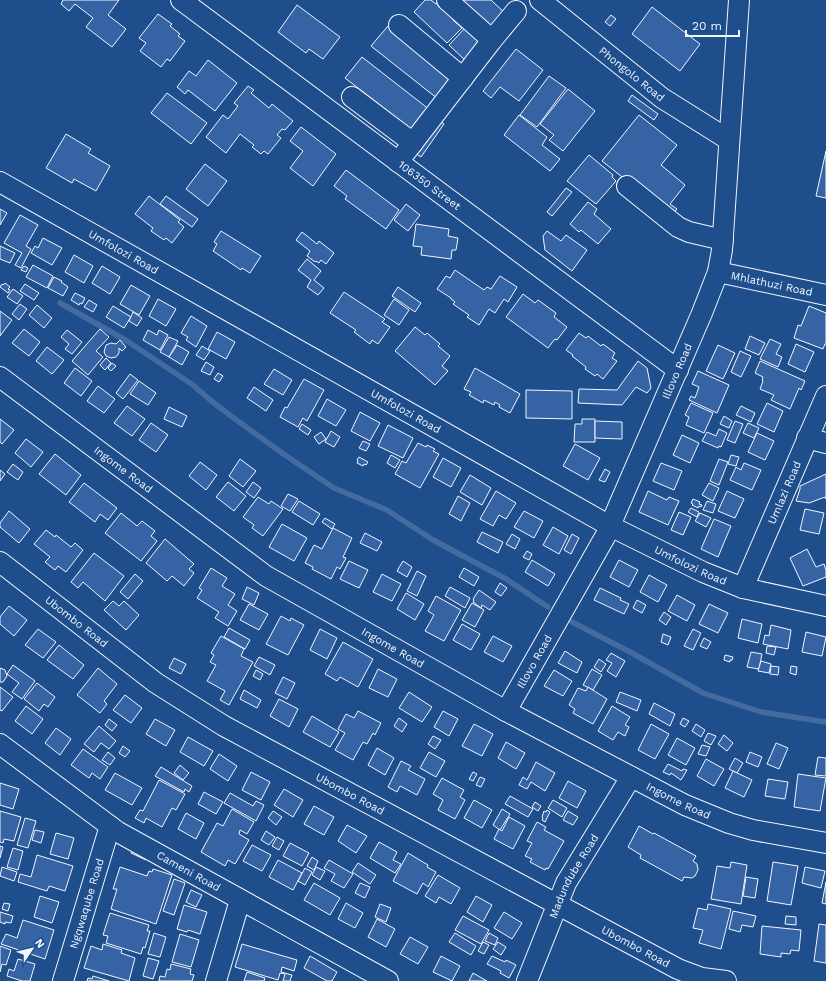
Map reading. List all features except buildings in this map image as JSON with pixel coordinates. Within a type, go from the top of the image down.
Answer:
[{"type":"street","name":"106350 Street","points":[[181,0],[678,370]]},
{"type":"street","points":[[447,0],[492,40]]},
{"type":"street","name":"Phongolo Road","points":[[540,0],[662,98],[729,140]]},
{"type":"street","name":"Illovo Road","points":[[506,711],[610,526],[678,370],[718,272],[723,240],[739,0]]},
{"type":"street","points":[[398,162],[516,11]]},
{"type":"street","points":[[399,25],[463,78]]},
{"type":"street","points":[[352,97],[413,143]]},
{"type":"street","name":"Umfolozi Road","points":[[0,182],[610,526],[703,572],[743,588],[826,606]]},
{"type":"street","points":[[627,186],[678,227],[689,232],[723,240]]},
{"type":"street","name":"Mhlathuzi Road","points":[[718,272],[826,295]]},
{"type":"street","name":"Ingome Road","points":[[0,377],[266,576],[506,711],[685,805],[729,823],[753,830],[826,843]]},
{"type":"street","name":"Umlazi Road","points":[[743,588],[817,440],[826,396]]},
{"type":"street","name":"Ubombo Road","points":[[0,562],[156,683],[224,726],[678,969],[702,978],[726,981]]},
{"type":"street","name":"Cameni Road","points":[[0,744],[118,832],[377,978]]},
{"type":"street","name":"Madundube Road","points":[[526,981],[566,883],[632,777]]},
{"type":"street","name":"Ngqwaqube Road","points":[[63,981],[110,826]]},
{"type":"street","points":[[216,981],[240,900]]},
{"type":"waterway","points":[[60,303],[127,341],[193,385],[227,413],[334,488],[387,510],[433,540],[506,579],[548,607]]},
{"type":"waterway","points":[[572,622],[632,653],[703,693],[761,712],[826,722]]}]
